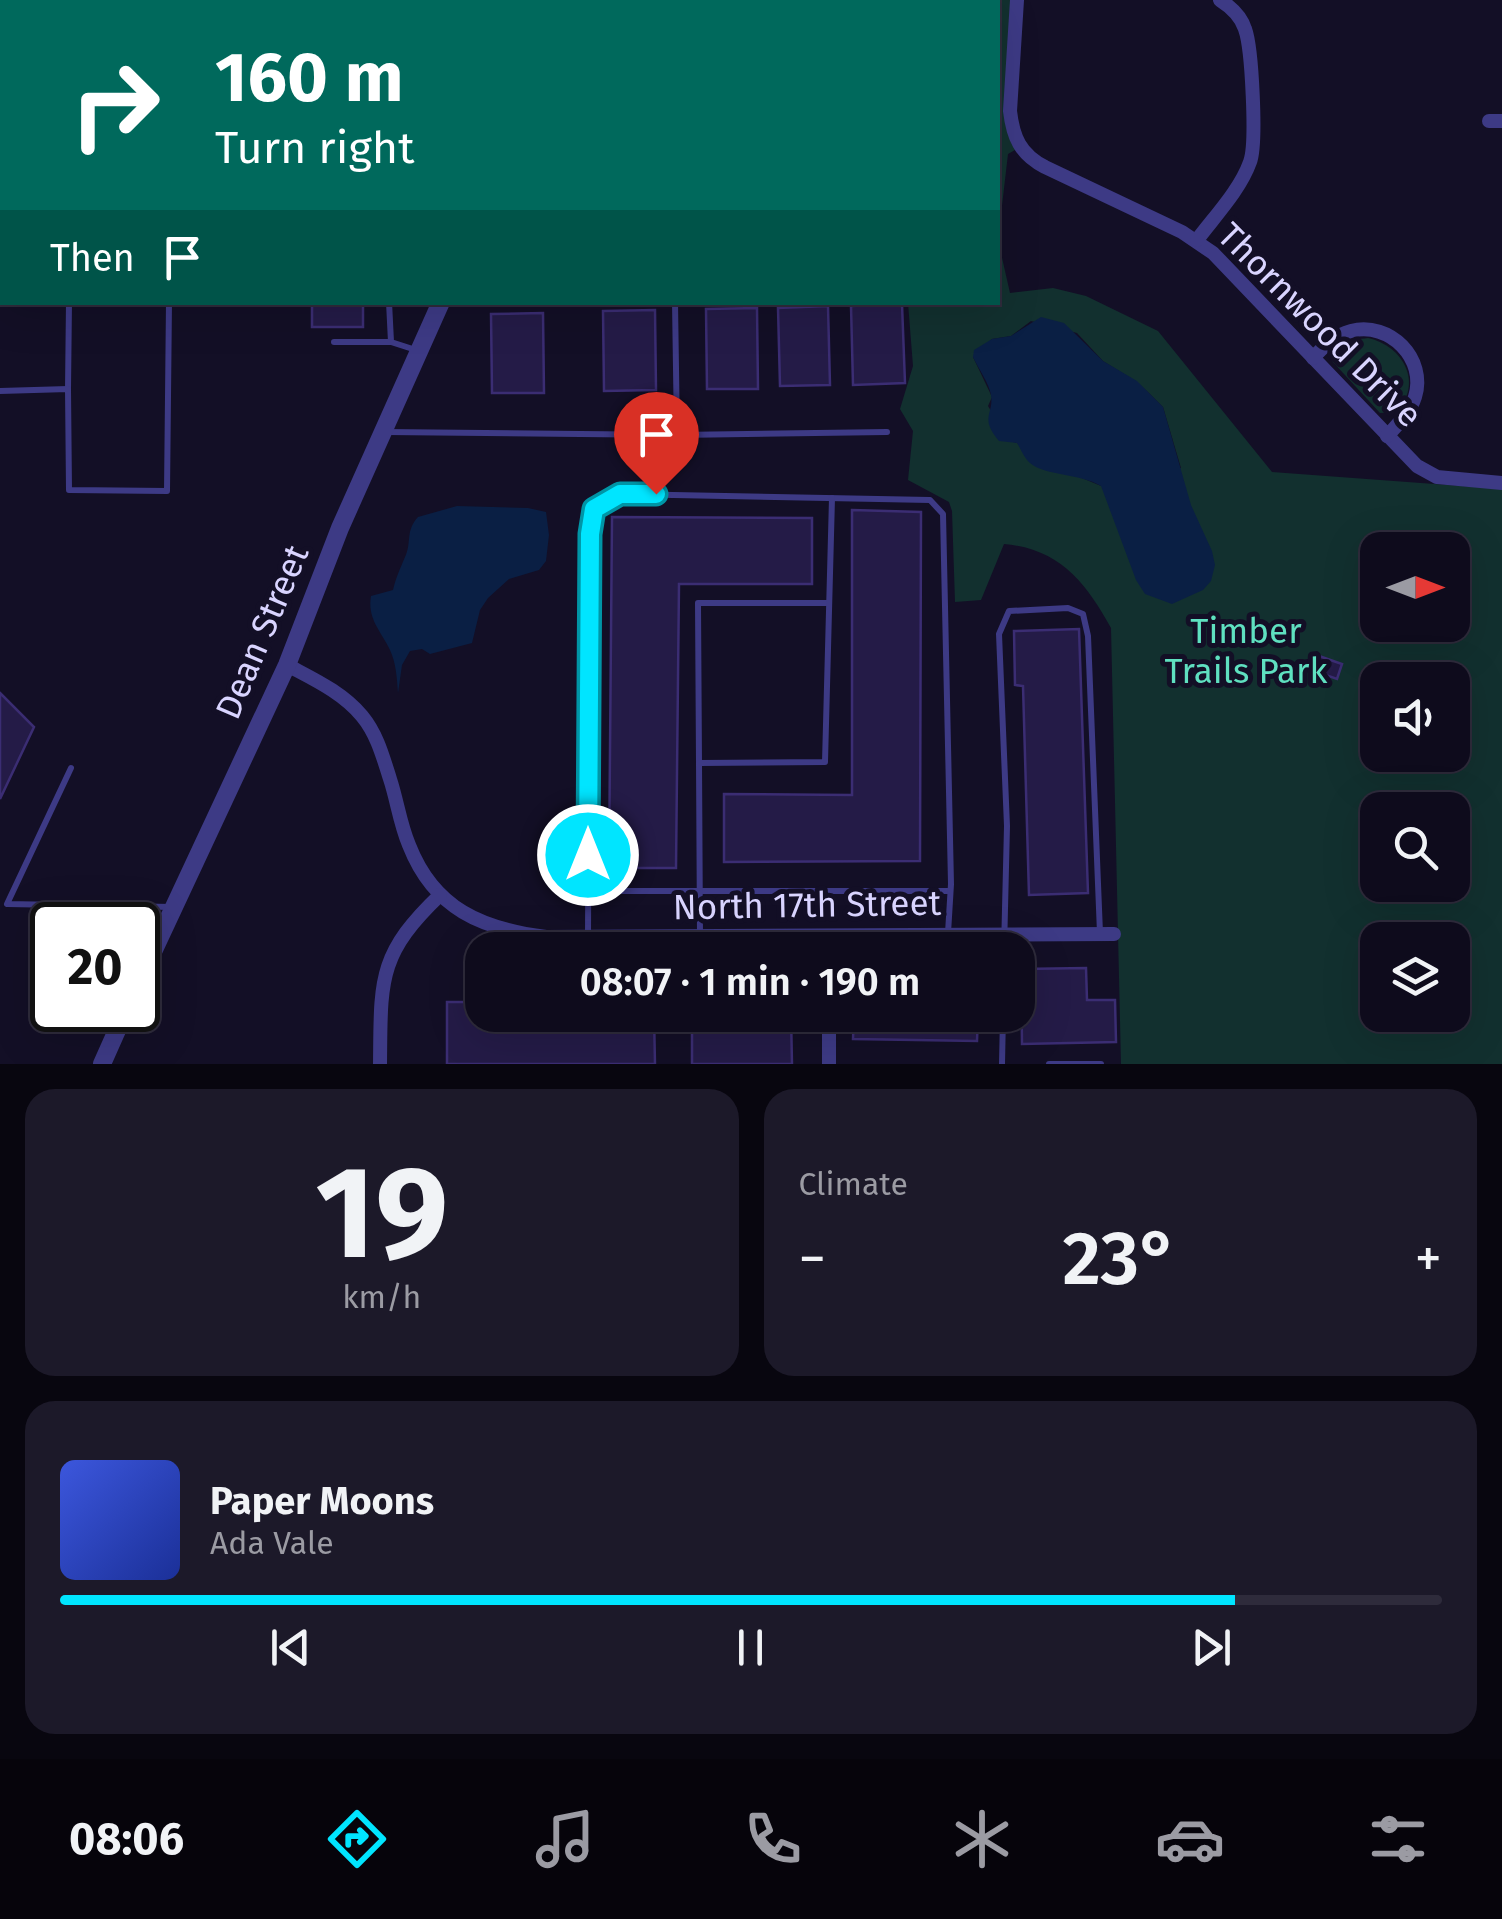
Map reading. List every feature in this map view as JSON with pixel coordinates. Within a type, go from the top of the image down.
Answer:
[{"type":"street","name":"Thornwood Drive","points":[[1017,0],[1010,111],[1012,129],[1024,153],[1198,240],[1417,466],[1437,477],[1502,483]]},
{"type":"street","points":[[1198,240],[1243,176],[1252,156],[1245,30],[1238,16],[1220,0]]},
{"type":"street","name":"Dean Street","points":[[160,936],[286,665],[340,528],[440,305]]},
{"type":"street","points":[[1313,358],[1338,336],[1360,329],[1383,333],[1403,346],[1414,366],[1416,390],[1408,412],[1388,436]]},
{"type":"street","name":"North 17th Street","points":[[286,665],[323,684],[364,718],[378,743],[412,853],[440,896],[474,919],[508,932]]},
{"type":"street","points":[[380,1064],[382,997],[390,960],[411,924],[440,896]]},
{"type":"street","name":"North 17th Street","points":[[1035,933],[1107,934]]},
{"type":"street","points":[[102,1064],[116,1032]]},
{"type":"street","points":[[829,1032],[829,1064]]},
{"type":"lane","points":[[69,305],[69,490],[166,491],[169,305]]},
{"type":"lane","points":[[389,305],[391,342]]},
{"type":"lane","points":[[675,305],[677,435]]},
{"type":"lane","points":[[334,342],[391,342],[419,352]]},
{"type":"lane","points":[[0,390],[68,389]]},
{"type":"lane","points":[[384,432],[888,432]]},
{"type":"lane","points":[[588,932],[590,534],[594,509],[620,494],[930,500],[942,514],[948,932]]},
{"type":"lane","points":[[699,763],[825,762],[832,498]]},
{"type":"lane","points":[[700,932],[698,603],[829,602]]},
{"type":"lane","points":[[1004,932],[1008,826],[999,634],[1009,611],[1068,608],[1084,614],[1088,636],[1107,934]]},
{"type":"lane","points":[[71,768],[4,905],[173,908]]},
{"type":"lane","points":[[588,891],[950,891]]},
{"type":"lane","points":[[1002,1064],[1003,1032]]},
{"type":"lane","points":[[1049,1064],[1101,1064]]},
{"type":"green space","points":[[1000,0],[1017,0],[1010,111],[1020,147],[1008,154],[1000,223]]},
{"type":"green space","name":"Timber Trails Park","points":[[1000,249],[1010,293],[1053,288],[1086,296],[1158,331],[1272,472],[1502,489],[1502,1064],[1121,1064],[1111,628],[1092,597],[1069,571],[1024,547],[1004,544],[981,600],[955,602],[952,511],[949,502],[908,480],[913,431],[900,409],[913,366],[908,305],[1000,305]],"holes":[[[1031,321],[1077,333],[1103,361],[1137,382],[1163,407],[1181,468],[1101,486],[1070,473],[1049,471],[1017,443],[1009,441],[988,406],[992,397],[973,357],[992,339],[1011,336]]]},
{"type":"green space","points":[[1368,338],[1391,349],[1406,367],[1408,389],[1396,412],[1380,413],[1332,361],[1346,344]]},
{"type":"water","points":[[1041,317],[1064,323],[1103,361],[1137,381],[1163,407],[1191,505],[1212,551],[1215,565],[1211,581],[1203,590],[1172,604],[1145,594],[1136,580],[1101,486],[1036,467],[1017,443],[999,441],[993,433],[988,421],[991,395],[973,357],[974,350],[992,339],[1011,336]]},
{"type":"water","points":[[457,506],[546,512],[546,561],[539,570],[509,579],[488,598],[480,610],[472,643],[430,654],[422,649],[410,651],[402,665],[398,693],[394,660],[373,618],[371,596],[393,590],[407,552],[411,527],[418,517]]},
{"type":"building","points":[[312,305],[363,305],[363,327],[312,327]]},
{"type":"building","points":[[902,305],[905,383],[853,385],[851,306]]},
{"type":"building","points":[[828,306],[830,385],[780,386],[778,308]]},
{"type":"building","points":[[757,308],[758,389],[707,389],[706,309]]},
{"type":"building","points":[[655,310],[656,390],[604,391],[603,311]]},
{"type":"building","points":[[543,313],[544,393],[492,393],[491,314]]},
{"type":"building","points":[[852,510],[921,512],[920,861],[724,862],[724,794],[852,795]]},
{"type":"building","points":[[612,517],[812,518],[812,584],[679,584],[676,868],[609,868]]},
{"type":"building","points":[[1079,629],[1088,893],[1029,895],[1023,686],[1015,685],[1014,631]]},
{"type":"building","points":[[1319,656],[1342,664],[1337,679],[1314,671]]},
{"type":"building","points":[[0,693],[34,727],[0,799]]},
{"type":"building","points":[[1086,968],[1087,1000],[1115,1000],[1116,1042],[1022,1044],[1022,1032],[1035,1032],[1035,969]]},
{"type":"building","points":[[447,1002],[465,1002],[465,1032],[654,1032],[655,1064],[447,1064]]},
{"type":"building","points":[[692,1032],[791,1032],[792,1064],[692,1064]]},
{"type":"building","points":[[853,1032],[977,1032],[977,1041],[853,1039]]},
{"type":"route","points":[[588,855],[590,534],[594,509],[620,494],[656,494]]}]
